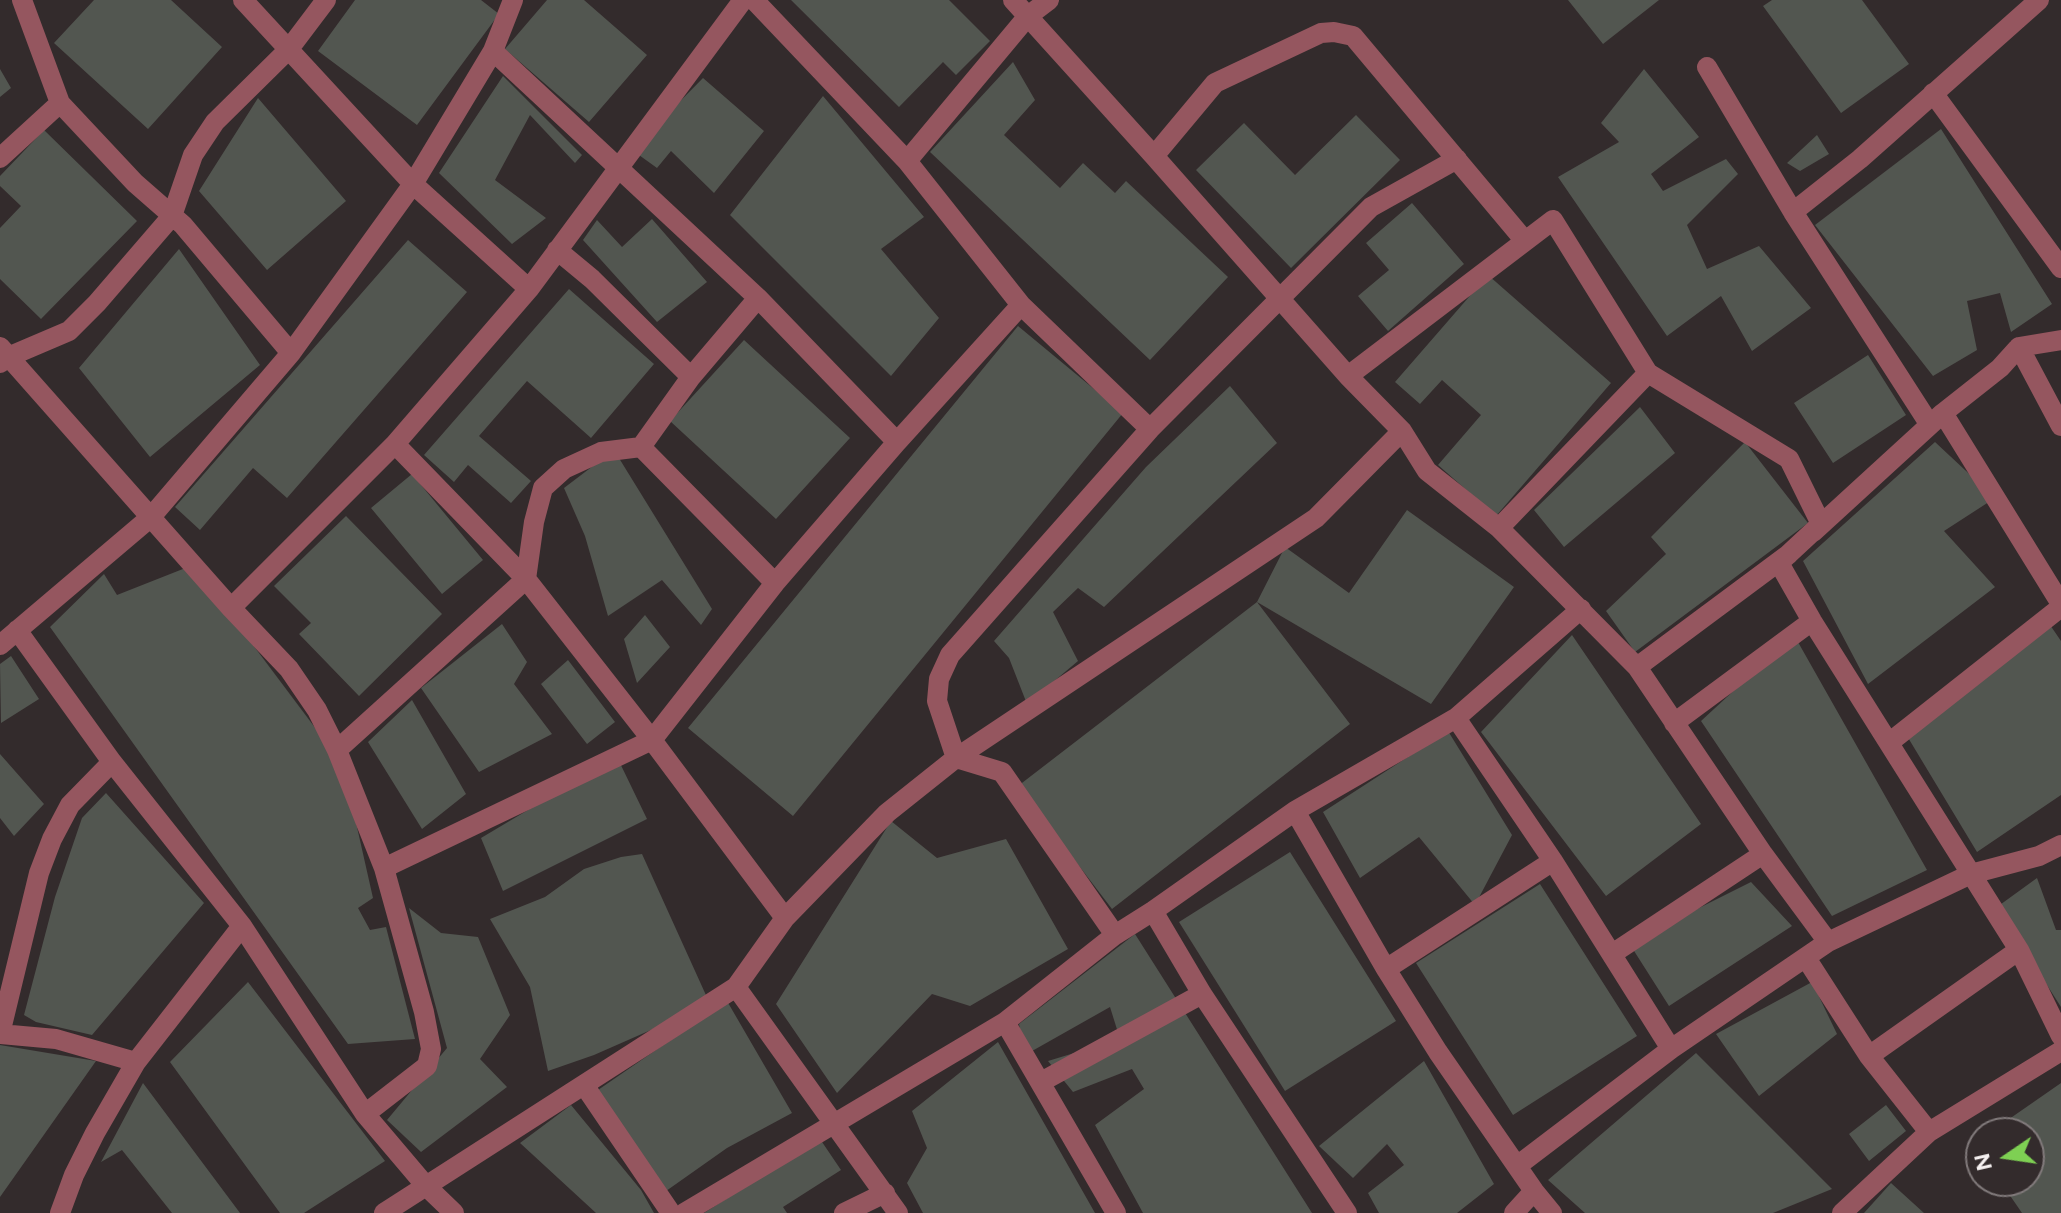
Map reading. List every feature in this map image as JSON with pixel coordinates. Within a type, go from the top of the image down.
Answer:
[{"type":"street","points":[[22,0],[60,103],[135,183],[172,216],[291,353]]},
{"type":"street","points":[[243,0],[413,184],[529,289]]},
{"type":"street","points":[[326,0],[289,49],[215,122],[193,155],[172,216],[97,303],[69,331],[3,356],[289,669],[317,710],[337,750],[384,868],[424,1012],[431,1049],[427,1066],[365,1114]]},
{"type":"street","points":[[0,645],[151,517],[291,353],[413,184],[493,51],[513,0]]},
{"type":"street","points":[[231,608],[395,444],[529,289],[743,0]]},
{"type":"street","points":[[754,0],[907,161],[1021,305],[1150,429]]},
{"type":"street","points":[[1013,0],[1348,376],[1402,431],[1427,471],[1499,528],[1637,667],[1763,854],[1828,942]]},
{"type":"street","points":[[907,161],[1028,16],[1049,0]]},
{"type":"street","points":[[1793,212],[1860,159],[2039,0]]},
{"type":"street","points":[[1154,156],[1215,83],[1321,33],[1353,36],[1525,241]]},
{"type":"street","points":[[493,51],[758,298],[897,442]]},
{"type":"street","points":[[1707,67],[1793,212],[2061,605],[1890,742]]},
{"type":"street","points":[[1933,93],[2061,268]]},
{"type":"street","points":[[0,158],[60,103]]},
{"type":"street","points":[[956,758],[937,701],[939,679],[950,655],[1150,429],[1371,207],[1457,159]]},
{"type":"street","points":[[1348,376],[1553,220],[1648,373],[1789,459],[1821,524],[1779,563]]},
{"type":"street","points":[[557,250],[592,279],[691,377]]},
{"type":"street","points":[[337,750],[526,579],[534,522],[543,488],[564,469],[601,452],[641,447],[691,377],[758,298]]},
{"type":"street","points":[[384,868],[652,740],[775,583],[1021,305]]},
{"type":"street","points":[[1637,667],[1779,563],[1936,419],[2000,368],[2019,347],[2061,340]]},
{"type":"street","points":[[2019,347],[2061,426]]},
{"type":"street","points":[[1499,528],[1648,373]]},
{"type":"street","points":[[384,1213],[736,987],[785,918],[887,813],[956,758],[1316,518],[1402,431]]},
{"type":"street","points":[[395,444],[526,579],[785,918]]},
{"type":"street","points":[[641,447],[775,583]]},
{"type":"street","points":[[1779,563],[1812,621],[2019,950],[2061,1036]]},
{"type":"street","points":[[684,1213],[1005,1022],[1115,935],[1295,811],[1456,718],[1581,609]]},
{"type":"street","points":[[1674,723],[1812,621]]},
{"type":"street","points":[[17,630],[112,762],[242,926],[365,1114],[426,1186],[454,1213]]},
{"type":"street","points":[[1456,718],[1553,861],[1671,1049]]},
{"type":"street","points":[[956,758],[1002,772],[1115,935]]},
{"type":"street","points":[[112,762],[70,805],[52,839],[39,873],[0,1034],[56,1039],[136,1062]]},
{"type":"street","points":[[1295,811],[1438,1052],[1552,1213]]},
{"type":"street","points":[[1517,1166],[1671,1049],[1828,942],[1971,874],[2039,856],[2061,845]]},
{"type":"street","points":[[1612,954],[1763,854]]},
{"type":"street","points":[[1386,969],[1553,861]]},
{"type":"street","points":[[1153,911],[1202,994],[1347,1213]]},
{"type":"street","points":[[60,1213],[88,1147],[136,1062],[242,926]]},
{"type":"street","points":[[1869,1056],[2019,950]]},
{"type":"street","points":[[1806,958],[1869,1056],[1929,1132]]},
{"type":"street","points":[[736,987],[898,1213]]},
{"type":"street","points":[[1041,1082],[1202,994]]},
{"type":"street","points":[[1005,1022],[1116,1213]]},
{"type":"street","points":[[1842,1213],[1929,1132],[2061,1051]]},
{"type":"street","points":[[584,1085],[671,1213]]},
{"type":"street","points":[[1514,1213],[1534,1191]]},
{"type":"street","points":[[844,1213],[885,1193]]},
{"type":"building","points":[[94,0],[171,0],[222,47],[148,129],[54,43]]},
{"type":"building","points":[[355,0],[481,0],[499,14],[417,125],[318,51]]},
{"type":"building","points":[[547,0],[584,0],[647,55],[589,122],[505,49]]},
{"type":"building","points":[[791,0],[949,0],[990,41],[956,75],[943,62],[899,107]]},
{"type":"building","points":[[1568,0],[1659,0],[1603,44]]},
{"type":"building","points":[[1772,0],[1862,0],[1909,64],[1841,113],[1763,6]]},
{"type":"building","points":[[1013,62],[1035,100],[1004,135],[1060,188],[1083,163],[1115,193],[1126,181],[1228,277],[1150,360],[930,152]]},
{"type":"building","points":[[0,69],[11,88],[0,97]]},
{"type":"building","points":[[1644,69],[1699,137],[1651,174],[1663,191],[1726,159],[1738,174],[1687,225],[1707,269],[1759,246],[1811,308],[1752,351],[1721,296],[1667,336],[1558,177],[1619,142],[1601,123]]},
{"type":"building","points":[[503,76],[582,155],[575,163],[530,115],[495,180],[546,218],[512,244],[439,173]]},
{"type":"building","points":[[703,78],[764,131],[714,193],[671,151],[657,168],[632,150]]},
{"type":"building","points":[[823,96],[924,217],[881,249],[939,318],[891,376],[730,215]]},
{"type":"building","points":[[258,98],[346,201],[267,270],[199,191]]},
{"type":"building","points":[[1356,115],[1400,160],[1291,268],[1196,170],[1244,123],[1295,175]]},
{"type":"building","points":[[1941,129],[2052,304],[2011,332],[2000,293],[1967,301],[1977,350],[1933,376],[1815,225]]},
{"type":"building","points":[[44,130],[137,221],[41,319],[0,279],[0,228],[21,206],[0,186],[0,176]]},
{"type":"building","points":[[1817,135],[1829,154],[1800,171],[1787,163]]},
{"type":"building","points":[[1412,203],[1464,264],[1388,331],[1358,296],[1389,270],[1366,243]]},
{"type":"building","points":[[652,219],[707,282],[657,322],[583,240],[597,220],[622,247]]},
{"type":"building","points":[[408,240],[467,292],[287,498],[253,468],[200,530],[175,507]]},
{"type":"building","points":[[179,249],[260,365],[150,457],[79,368]]},
{"type":"building","points":[[1488,275],[1611,383],[1496,516],[1438,465],[1481,415],[1442,380],[1420,404],[1395,382]]},
{"type":"building","points":[[569,289],[654,364],[591,438],[527,381],[479,436],[531,481],[511,503],[468,465],[454,482],[424,455]]},
{"type":"building","points":[[1018,326],[1123,413],[793,816],[688,728]]},
{"type":"building","points":[[744,340],[850,438],[776,519],[670,421]]},
{"type":"building","points":[[1868,355],[1906,415],[1833,463],[1794,403]]},
{"type":"building","points":[[1230,386],[1277,443],[1104,607],[1078,588],[1053,612],[1078,661],[1027,704],[1009,658],[994,641],[1146,467]]},
{"type":"building","points":[[1640,407],[1675,453],[1564,547],[1534,510]]},
{"type":"building","points":[[1745,442],[1808,523],[1635,652],[1606,611],[1666,554],[1651,537]]},
{"type":"building","points":[[1935,442],[1995,498],[1944,531],[1995,587],[1868,684],[1803,561]]},
{"type":"building","points":[[614,450],[712,609],[701,625],[662,580],[608,616],[585,536],[564,488]]},
{"type":"building","points":[[412,474],[483,560],[442,594],[371,508]]},
{"type":"building","points":[[1407,510],[1514,587],[1431,704],[1257,602],[1285,547],[1349,593]]},
{"type":"building","points":[[346,516],[442,614],[359,696],[299,634],[311,623],[274,586]]},
{"type":"building","points":[[193,565],[343,765],[373,898],[358,908],[370,930],[386,927],[415,1039],[348,1044],[50,627],[104,574],[117,595]]},
{"type":"building","points":[[1257,602],[1350,724],[1112,909],[1018,786]]},
{"type":"building","points":[[645,615],[670,647],[637,683],[624,639]]},
{"type":"building","points":[[2046,619],[2061,641],[2061,795],[1977,852],[1904,731]]},
{"type":"building","points":[[502,624],[527,662],[514,684],[552,734],[479,772],[421,688]]},
{"type":"building","points":[[1572,635],[1701,824],[1606,896],[1481,732]]},
{"type":"building","points":[[1794,635],[1927,870],[1832,916],[1701,721]]},
{"type":"building","points":[[11,656],[39,699],[1,723],[0,664]]},
{"type":"building","points":[[568,660],[615,722],[587,744],[541,684]]},
{"type":"building","points":[[412,700],[466,794],[422,829],[368,742]]},
{"type":"building","points":[[1448,731],[1512,835],[1475,905],[1419,837],[1360,878],[1323,812]]},
{"type":"building","points":[[0,754],[44,804],[14,836],[0,818]]},
{"type":"building","points":[[617,757],[647,819],[503,891],[481,838]]},
{"type":"building","points":[[106,793],[204,903],[92,1035],[36,1022],[24,1015],[55,897],[82,818]]},
{"type":"building","points":[[891,821],[937,858],[1006,839],[1068,949],[970,1006],[932,994],[837,1093],[776,1004]]},
{"type":"building","points":[[1290,852],[1396,1021],[1285,1091],[1179,922]]},
{"type":"building","points":[[642,854],[710,1004],[594,1055],[548,1071],[530,987],[490,919],[545,897],[584,869]]},
{"type":"building","points":[[2037,878],[2056,930],[2061,930],[2061,1007],[1997,907]]},
{"type":"building","points":[[1751,882],[1792,926],[1669,1006],[1629,943]]},
{"type":"building","points":[[1540,884],[1637,1036],[1513,1115],[1416,963]]},
{"type":"building","points":[[409,908],[441,933],[478,937],[510,1015],[480,1059],[507,1087],[421,1152],[387,1120],[447,1048]]},
{"type":"building","points":[[1135,934],[1312,1213],[1143,1213],[1095,1125],[1144,1089],[1132,1069],[1073,1092],[1048,1061],[1120,1039],[1110,1007],[1025,1055],[1019,1024]]},
{"type":"building","points":[[248,982],[385,1161],[304,1213],[280,1213],[170,1062]]},
{"type":"building","points":[[1812,982],[1837,1034],[1759,1096],[1716,1034]]},
{"type":"building","points":[[727,1001],[792,1113],[727,1148],[659,1196],[598,1090]]},
{"type":"building","points":[[998,1042],[1095,1213],[923,1213],[907,1183],[927,1148],[912,1111]]},
{"type":"building","points":[[0,1045],[96,1061],[0,1197]]},
{"type":"building","points":[[1696,1053],[1832,1189],[1773,1213],[1585,1213],[1548,1180]]},
{"type":"building","points":[[1424,1061],[1494,1184],[1457,1213],[1379,1213],[1368,1193],[1404,1165],[1387,1144],[1353,1178],[1319,1146]]},
{"type":"building","points":[[143,1083],[240,1213],[172,1213],[122,1150],[101,1162]]},
{"type":"building","points":[[2061,1083],[2061,1213],[2022,1213],[2011,1197],[2045,1197],[2045,1117],[2012,1117]]},
{"type":"building","points":[[571,1105],[641,1190],[654,1213],[596,1213],[520,1143]]},
{"type":"building","points":[[1886,1105],[1906,1131],[1869,1161],[1849,1134]]},
{"type":"building","points":[[820,1139],[841,1170],[783,1207],[787,1213],[704,1213]]},
{"type":"building","points":[[1891,1183],[1924,1213],[1864,1213]]}]
